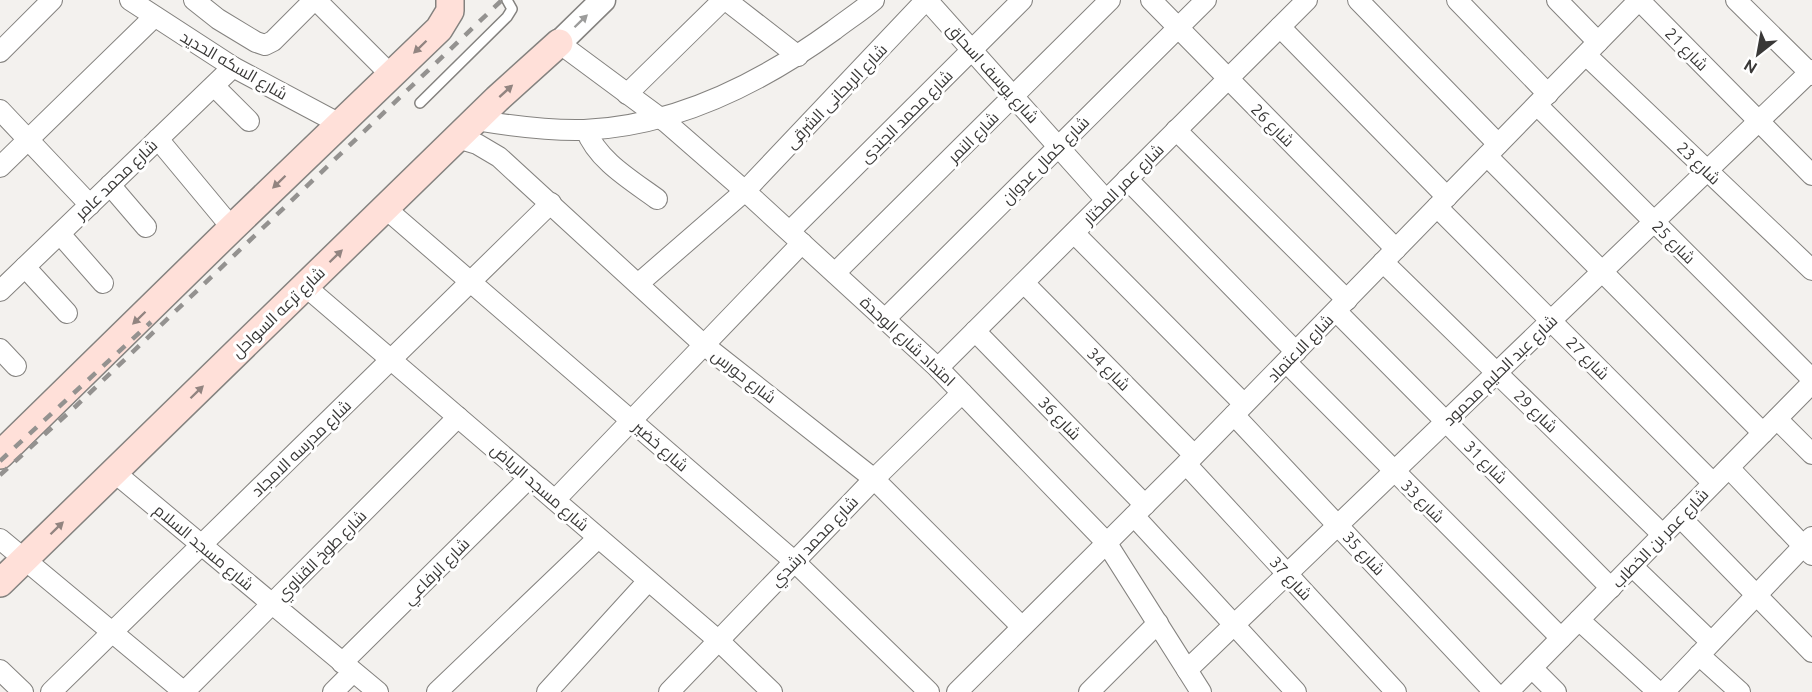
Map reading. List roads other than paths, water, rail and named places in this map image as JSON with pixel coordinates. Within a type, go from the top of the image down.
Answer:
[{"type":"main road","points":[[0,455],[439,29],[450,11],[450,0]]},
{"type":"main road","name":"شارع ترعه السواحل","points":[[0,584],[466,129],[559,43]]},
{"type":"street","points":[[0,52],[52,0]]},
{"type":"street","name":"شارع السكه الحديد","points":[[130,0],[233,68],[340,124]]},
{"type":"street","name":"شارع السكه الحديد","points":[[194,0],[218,19],[265,45],[273,41],[315,0]]},
{"type":"street","points":[[315,0],[391,75]]},
{"type":"street","points":[[559,43],[603,0]]},
{"type":"street","points":[[627,94],[724,0],[798,56]]},
{"type":"street","points":[[466,129],[586,130],[661,118],[730,93],[798,56],[874,0]]},
{"type":"street","name":"شارع يوسف اسحاق","points":[[927,0],[1106,200]]},
{"type":"street","name":"شارع الريحانى الشرقى","points":[[638,284],[745,191],[927,0]]},
{"type":"street","name":"شارع محمد الجندى","points":[[555,500],[704,345],[796,237],[1022,0]]},
{"type":"street","name":"شارع النمر","points":[[835,273],[1110,0]]},
{"type":"street","name":"شارع 26","points":[[1151,0],[1228,79],[1390,255]]},
{"type":"street","name":"شارع كمال عدوان","points":[[885,319],[1206,0]]},
{"type":"street","name":"شارع عمر المختار","points":[[938,368],[1307,0]]},
{"type":"street","points":[[1358,0],[1602,271],[1770,426],[1812,454]]},
{"type":"street","name":"شارع 25","points":[[1457,0],[1542,99],[1654,222],[1812,381]]},
{"type":"street","name":"شارع 23","points":[[1557,0],[1592,49],[1707,171],[1812,270]]},
{"type":"street","name":"شارع الاعتماد","points":[[957,692],[1239,410],[1639,0]]},
{"type":"street","name":"شارع 21","points":[[1639,0],[1812,175]]},
{"type":"street","points":[[1736,0],[1811,72]]},
{"type":"street","points":[[0,167],[154,17]]},
{"type":"street","name":"شارع 27","points":[[1280,27],[1551,321],[1713,483]]},
{"type":"street","name":"امتداد شارع الوحدة","points":[[559,43],[661,118],[796,237],[938,368],[1106,542],[1201,692]]},
{"type":"street","name":"شارع محمد عامر","points":[[0,291],[233,68]]},
{"type":"street","name":"شارع عبد الحليم محمود","points":[[1187,670],[1811,72]]},
{"type":"street","points":[[214,86],[249,121]]},
{"type":"street","points":[[0,110],[90,205]]},
{"type":"street","name":"شارع حورس","points":[[466,129],[477,144],[499,157],[551,203],[704,345],[874,479],[1021,627]]},
{"type":"street","points":[[586,130],[603,156],[613,166],[657,198]]},
{"type":"street","name":"شارع 31","points":[[1176,130],[1341,305],[1446,422],[1611,588]]},
{"type":"street","points":[[158,139],[232,228]]},
{"type":"street","name":"شارع 33","points":[[1127,179],[1394,471],[1561,639]]},
{"type":"street","points":[[110,185],[146,226]]},
{"type":"street","name":"شارع مدرسه الامجاد","points":[[51,692],[551,203]]},
{"type":"street","name":"شارع خضير","points":[[385,208],[795,562],[929,692]]},
{"type":"street","name":"شارع 35","points":[[1074,233],[1239,410],[1337,525],[1494,692]]},
{"type":"street","points":[[60,234],[103,283]]},
{"type":"street","name":"شارع 29","points":[[1390,255],[1497,373],[1663,535]]},
{"type":"street","points":[[25,267],[67,313]]},
{"type":"street","name":"شارع 34","points":[[1024,283],[1190,459]]},
{"type":"street","name":"شارع مسجد الرياض","points":[[305,286],[719,641],[772,692]]},
{"type":"street","name":"شارع 36","points":[[975,331],[1139,511],[1234,625],[1295,692]]},
{"type":"street","points":[[0,349],[16,366]]},
{"type":"street","name":"شارع عمر بن الخطاب","points":[[1508,692],[1812,381]]},
{"type":"street","name":"شارع محمد رشدي","points":[[669,692],[874,479],[962,393]]},
{"type":"street","name":"شارع طوخ القناوي","points":[[184,692],[458,417]]},
{"type":"street","name":"شارع 37","points":[[1190,459],[1287,573],[1396,692]]},
{"type":"street","points":[[1664,692],[1756,595],[1809,546],[1729,468]]},
{"type":"street","name":"شارع مسجد السلام","points":[[114,472],[378,692]]},
{"type":"street","name":"شارع الرفاعي","points":[[333,692],[348,667],[529,478]]},
{"type":"street","points":[[1680,517],[1812,652]]},
{"type":"street","points":[[437,692],[598,537]]},
{"type":"street","points":[[0,539],[184,692]]},
{"type":"street","points":[[1632,566],[1740,692]]},
{"type":"street","points":[[547,692],[648,581]]},
{"type":"street","points":[[1579,620],[1658,692]]},
{"type":"street","points":[[1089,692],[1158,623]]},
{"type":"street","points":[[1532,668],[1556,692]]},
{"type":"street","points":[[0,670],[22,692]]},
{"type":"lane","points":[[420,103],[507,17],[512,9],[507,0]]},
{"type":"railway","points":[[0,475],[76,406],[502,0]]},
{"type":"railway","points":[[0,461],[151,322]]}]
